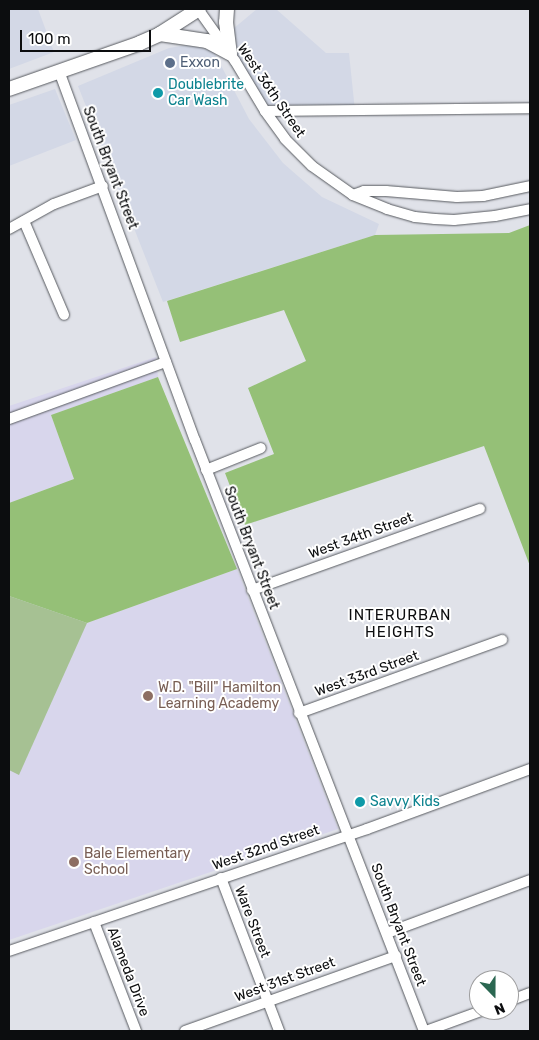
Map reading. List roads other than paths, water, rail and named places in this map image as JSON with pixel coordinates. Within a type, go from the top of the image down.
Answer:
[{"type":"main road","points":[[9,88],[160,34],[198,9]]},
{"type":"main road","points":[[227,9],[226,22],[230,53]]},
{"type":"main road","points":[[160,34],[207,41],[230,53]]},
{"type":"street","name":"West 36th Street","points":[[198,9],[230,53],[265,111],[297,154],[353,195],[386,210],[415,217],[435,219],[454,220],[495,216],[530,209]]},
{"type":"street","name":"South Bryant Street","points":[[59,71],[206,470],[299,713],[388,933],[425,1031]]},
{"type":"street","points":[[265,111],[530,108]]},
{"type":"street","points":[[9,229],[54,204],[102,186]]},
{"type":"street","points":[[353,195],[364,191],[386,191],[448,196],[482,196],[530,186]]},
{"type":"street","points":[[24,221],[64,315]]},
{"type":"street","points":[[9,419],[166,362]]},
{"type":"street","points":[[206,470],[261,448]]},
{"type":"street","name":"West 34th Street","points":[[252,590],[480,509]]},
{"type":"street","name":"West 33rd Street","points":[[299,713],[502,640]]},
{"type":"street","name":"West 32nd Street","points":[[9,951],[530,769]]},
{"type":"street","name":"Ware Street","points":[[221,878],[279,1031]]},
{"type":"street","points":[[388,933],[530,880]]},
{"type":"street","name":"Alameda Drive","points":[[94,922],[136,1031]]},
{"type":"street","name":"West 31st Street","points":[[185,1031],[396,956]]},
{"type":"street","points":[[425,1031],[469,1015]]},
{"type":"place","name":"Exxon","points":[[170,63]]},
{"type":"place","name":"Doublebrite Car Wash","points":[[158,93]]},
{"type":"place","name":"W.D. \"Bill\" Hamilton Learning Academy","points":[[148,696]]},
{"type":"place","name":"Savvy Kids","points":[[360,802]]},
{"type":"place","name":"Bale Elementary School","points":[[74,862]]},
{"type":"district","name":"INTERURBAN HEIGHTS","points":[[400,624]]}]
